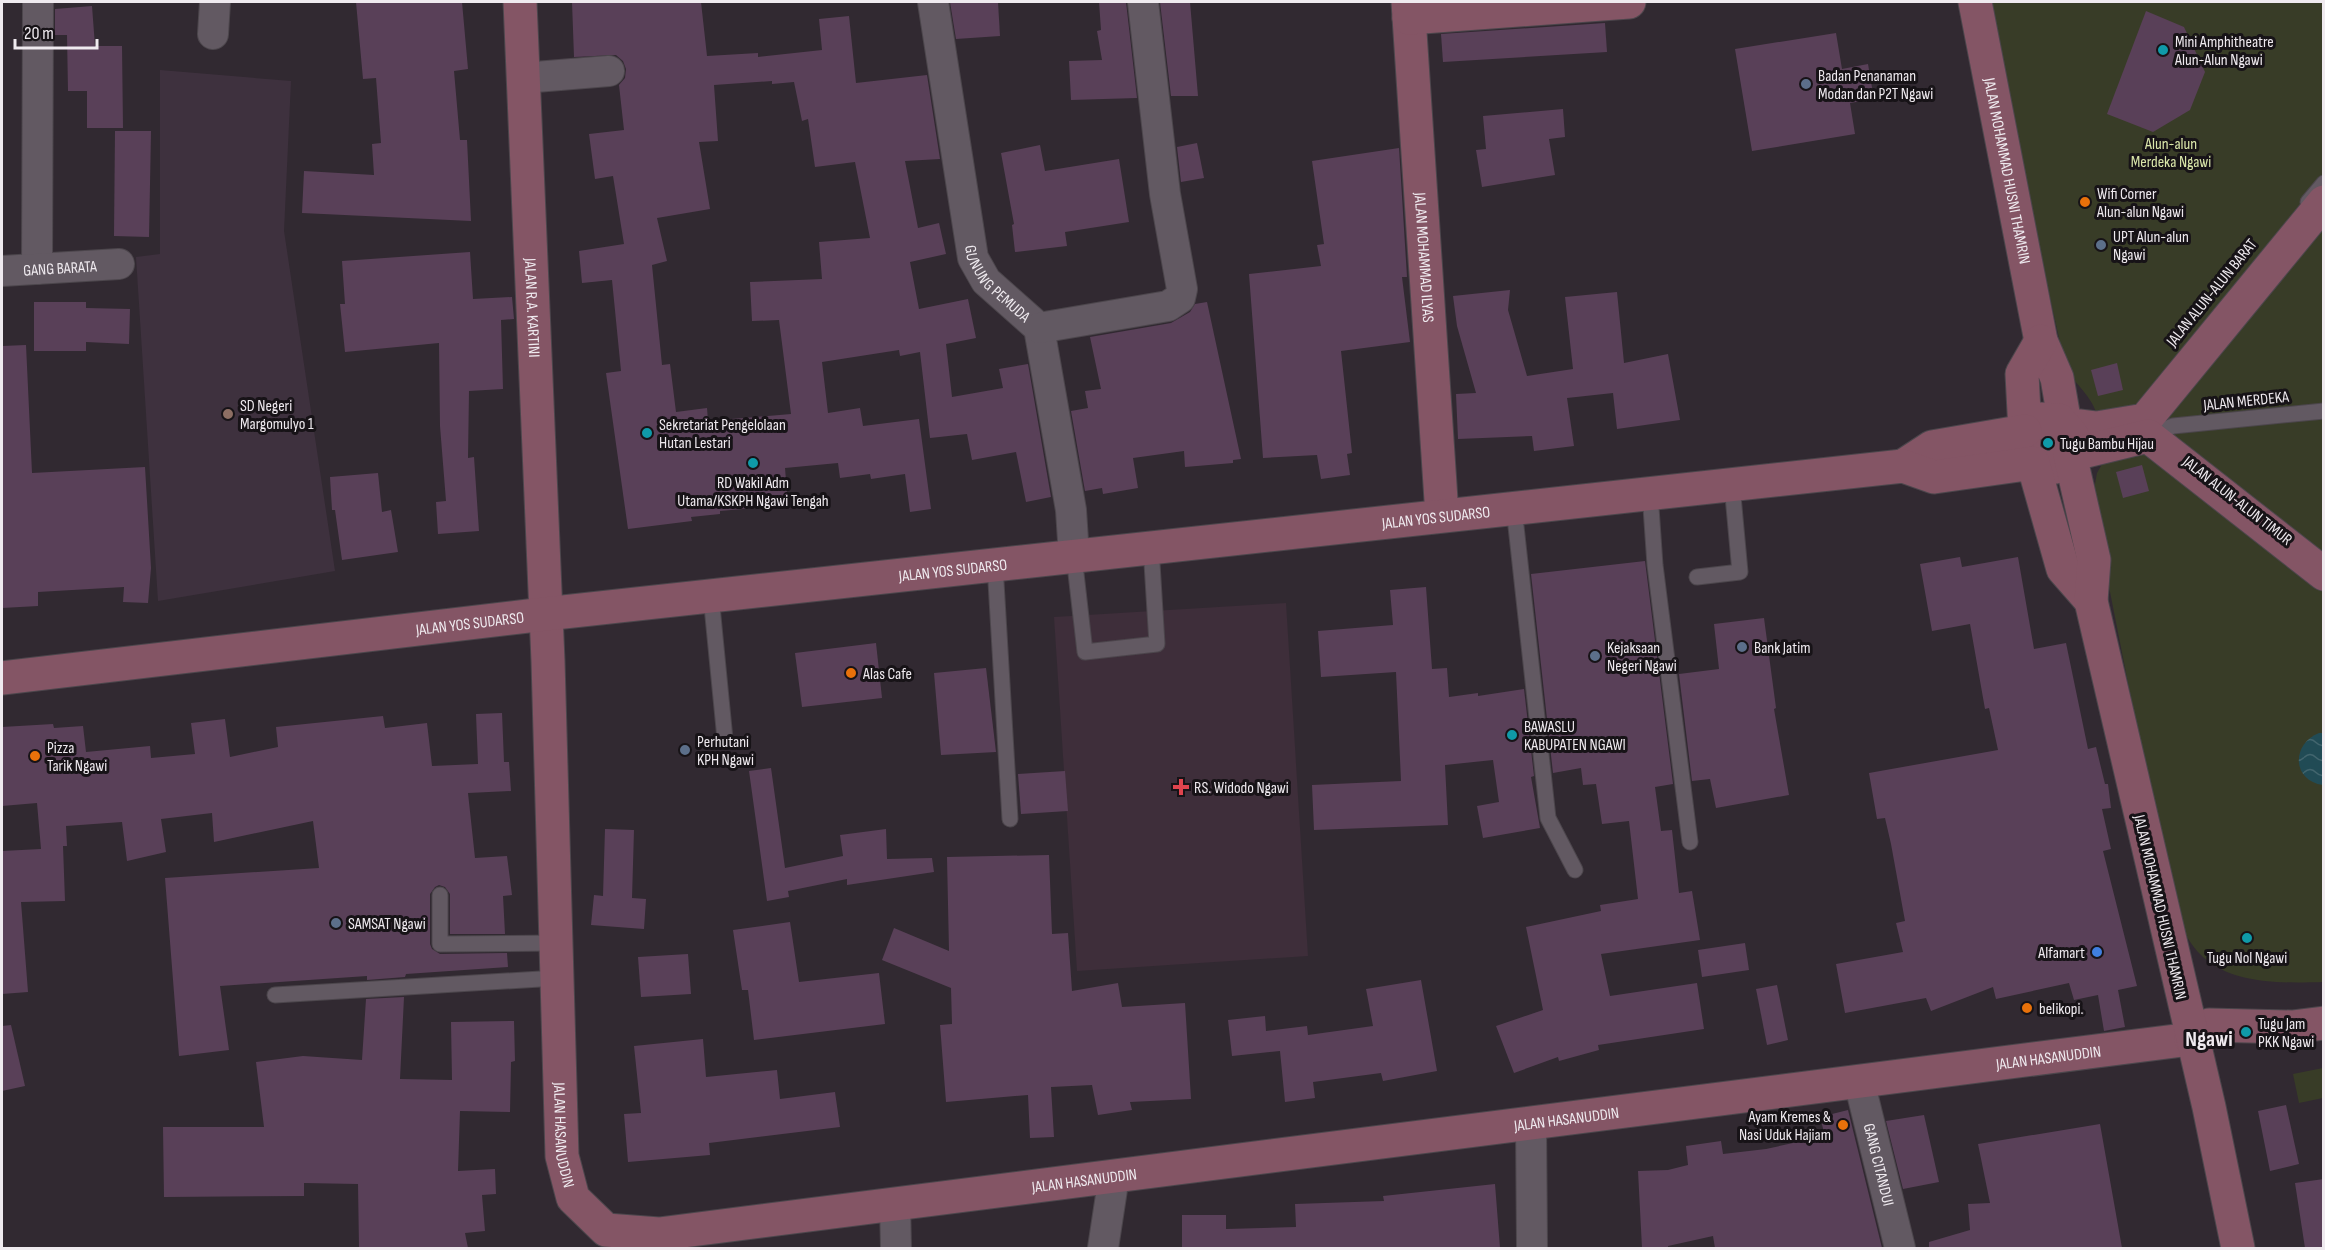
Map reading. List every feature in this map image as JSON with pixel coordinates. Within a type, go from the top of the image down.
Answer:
[{"type":"street","points":[[37,269],[38,2]]},
{"type":"street","points":[[213,34],[215,2]]},
{"type":"street","name":"JALAN R.A. KARTINI","points":[[520,2],[545,614]]},
{"type":"street","name":"GUNUNG PEMUDA","points":[[933,2],[973,258],[987,281],[1039,328],[1071,510],[1074,556]]},
{"type":"street","points":[[1039,328],[1168,306],[1180,298],[1182,289],[1165,194],[1143,2]]},
{"type":"street","points":[[1409,10],[1629,2]]},
{"type":"street","name":"JALAN MOHAMMAD HUSNI THAMRIN","points":[[1975,2],[2041,340],[2057,378],[2067,439],[2094,560],[2091,601],[2182,1040],[2209,1107],[2238,1248]]},
{"type":"street","name":"JALAN MOHAMMAD ILYAS","points":[[1409,10],[1442,515]]},
{"type":"street","points":[[523,78],[609,71]]},
{"type":"street","points":[[2067,439],[2145,429],[2324,202]]},
{"type":"street","name":"GANG BARATA","points":[[2,271],[118,264]]},
{"type":"street","points":[[2041,340],[2022,374],[2025,431],[2023,448],[2032,463],[2044,468],[2056,467],[2067,439]]},
{"type":"street","points":[[2025,431],[2034,421],[2046,417],[2067,439]]},
{"type":"street","points":[[2145,429],[2324,574]]},
{"type":"street","name":"JALAN YOS SUDARSO","points":[[1903,466],[1932,447],[2025,431]]},
{"type":"street","name":"JALAN MOHAMMAD HUSNI THAMRIN","points":[[2032,463],[2063,569],[2091,601]]},
{"type":"street","name":"JALAN YOS SUDARSO","points":[[2,678],[545,614],[1903,466],[1934,477],[2032,463]]},
{"type":"street","name":"JALAN HASANUDDIN","points":[[545,614],[562,1156],[573,1198],[606,1230],[660,1241],[896,1204],[2182,1040]]},
{"type":"street","points":[[2182,1040],[2201,1048],[2211,1049],[2292,1027],[2324,1023]]},
{"type":"street","name":"GANG CITANDUI","points":[[1858,1081],[1900,1248]]},
{"type":"street","points":[[1531,1123],[1532,1248]]},
{"type":"street","points":[[1103,1248],[1114,1176]]},
{"type":"street","points":[[896,1204],[896,1248]]},
{"type":"lane","name":"JALAN ALUN-ALUN BARAT","points":[[2145,429],[2324,183]]},
{"type":"lane","name":"JALAN MERDEKA","points":[[2145,429],[2324,411]]},
{"type":"lane","name":"JALAN ALUN-ALUN TIMUR","points":[[2145,429],[2324,589]]},
{"type":"lane","points":[[1697,577],[1740,572],[1732,485]]},
{"type":"lane","points":[[1650,494],[1655,565],[1690,842]]},
{"type":"lane","points":[[1514,508],[1548,818],[1575,870]]},
{"type":"lane","points":[[1074,556],[1085,652],[1145,646],[1157,644],[1151,548]]},
{"type":"lane","points":[[994,565],[1010,819]]},
{"type":"lane","points":[[711,596],[725,739]]},
{"type":"lane","points":[[440,895],[440,944],[556,944]]},
{"type":"lane","points":[[275,995],[557,978]]},
{"type":"shaded area","name":"SD Negeri Margomulyo 1","points":[[160,70],[291,81],[284,231],[335,571],[158,601],[136,257],[160,254]]},
{"type":"shaded area","name":"RS. Widodo Ngawi","points":[[1286,603],[1308,956],[1077,971],[1054,617]]},
{"type":"green space","name":"Alun-alun Merdeka Ngawi","points":[[1983,2],[2323,2],[2323,982],[2260,980],[2229,973],[2215,966],[2192,945],[2171,900],[2092,501],[2097,473],[2105,459],[2099,421],[2092,403],[2067,373]]},
{"type":"green space","points":[[2323,1068],[2323,1098],[2299,1103],[2293,1074]]},
{"type":"water","points":[[2319,733],[2323,733],[2323,785],[2305,777],[2299,762],[2303,745]]},
{"type":"building","points":[[356,2],[462,2],[468,69],[454,71],[460,140],[467,140],[471,221],[302,213],[304,171],[374,175],[372,144],[381,143],[376,78],[363,79]]},
{"type":"building","points":[[572,2],[701,2],[707,56],[758,53],[758,57],[822,50],[819,19],[849,16],[856,83],[927,75],[940,159],[905,161],[918,228],[939,223],[946,254],[910,262],[919,309],[968,299],[976,338],[946,344],[952,397],[1003,388],[999,369],[1028,364],[1051,497],[1026,502],[1016,452],[972,460],[967,434],[930,438],[920,352],[900,356],[899,350],[822,362],[828,413],[860,408],[863,426],[919,419],[931,509],[910,512],[905,474],[871,479],[870,474],[840,478],[838,463],[785,468],[788,505],[720,511],[720,514],[691,517],[692,521],[628,529],[606,373],[621,371],[612,280],[582,283],[579,251],[624,244],[613,176],[595,179],[589,134],[624,130],[619,85],[625,78],[626,69],[623,61],[616,55],[574,57]],"holes":[[[772,81],[772,84],[794,82],[802,121],[808,119],[815,167],[855,162],[870,238],[819,242],[822,279],[750,282],[752,321],[779,320],[791,414],[708,421],[707,408],[676,412],[670,364],[662,365],[652,265],[667,261],[657,218],[710,209],[699,142],[718,141],[714,85]]]},
{"type":"building","points":[[950,2],[998,2],[1000,36],[956,39]]},
{"type":"building","points":[[1099,2],[1126,2],[1137,98],[1071,100],[1069,61],[1102,60],[1097,31],[1101,30]]},
{"type":"building","points":[[1160,2],[1190,2],[1198,96],[1171,96]]},
{"type":"building","points":[[92,6],[95,46],[122,46],[123,128],[87,128],[87,91],[68,91],[67,35],[55,35],[55,9]]},
{"type":"building","name":"Mini Amphitheatre Alun-Alun Ngawi","points":[[2146,11],[2184,27],[2205,72],[2190,110],[2153,132],[2107,114]]},
{"type":"building","points":[[1605,23],[1607,52],[1443,62],[1441,34]]},
{"type":"building","name":"Badan Penanaman Modan dan P2T Ngawi","points":[[1836,33],[1842,69],[1868,64],[1874,99],[1850,103],[1855,134],[1752,151],[1735,49]]},
{"type":"building","points":[[1563,109],[1565,137],[1549,139],[1555,175],[1482,187],[1476,150],[1486,149],[1483,116]]},
{"type":"building","points":[[115,131],[151,131],[149,237],[114,236]]},
{"type":"building","points":[[1197,143],[1204,178],[1181,182],[1177,147]]},
{"type":"building","points":[[1040,145],[1045,171],[1119,159],[1129,222],[1065,232],[1067,246],[1015,252],[1012,225],[1014,224],[1001,153]]},
{"type":"building","points":[[1399,148],[1407,277],[1402,277],[1410,342],[1341,351],[1352,453],[1347,454],[1350,475],[1321,479],[1317,455],[1263,458],[1249,274],[1321,266],[1317,245],[1324,244],[1312,161]]},
{"type":"building","points":[[470,252],[473,299],[512,297],[514,319],[501,320],[503,389],[469,391],[468,458],[474,457],[479,531],[438,534],[436,502],[446,501],[440,426],[439,343],[345,352],[340,304],[345,304],[342,261]]},
{"type":"building","points":[[1510,290],[1508,310],[1527,376],[1573,369],[1565,297],[1617,292],[1624,363],[1668,354],[1680,420],[1617,429],[1613,393],[1567,398],[1574,446],[1534,451],[1532,436],[1458,439],[1456,394],[1476,393],[1457,326],[1453,296]]},
{"type":"building","points":[[34,302],[86,302],[86,308],[130,309],[129,344],[86,342],[86,351],[34,351]]},
{"type":"building","points":[[1207,302],[1241,459],[1233,460],[1233,463],[1185,467],[1184,451],[1133,458],[1138,488],[1103,494],[1102,488],[1085,491],[1071,411],[1088,408],[1085,391],[1101,389],[1090,337],[1171,323],[1190,312],[1195,304]]},
{"type":"building","points":[[26,345],[32,473],[145,467],[151,568],[148,603],[123,602],[124,587],[38,592],[38,606],[2,608],[2,346]]},
{"type":"building","points":[[2117,363],[2123,390],[2098,396],[2091,370]]},
{"type":"building","points":[[2142,465],[2149,491],[2123,498],[2116,472]]},
{"type":"building","points":[[378,473],[382,512],[391,510],[398,552],[342,560],[335,510],[332,510],[330,477]]},
{"type":"building","points":[[1960,557],[1962,567],[2018,557],[2034,649],[2066,643],[2088,749],[2096,747],[2105,784],[2108,784],[2111,808],[2102,809],[2111,849],[2103,851],[2137,986],[2118,990],[2125,1027],[2104,1031],[2098,995],[2074,1000],[2069,983],[1996,999],[1993,987],[1931,1011],[1926,998],[1845,1013],[1836,964],[1903,952],[1896,923],[1905,921],[1891,844],[1885,818],[1877,819],[1869,773],[1998,750],[1989,708],[1985,709],[1970,624],[1932,631],[1920,564]]},
{"type":"building","points":[[1645,561],[1673,784],[1655,787],[1661,831],[1672,830],[1679,893],[1692,891],[1700,940],[1601,954],[1610,996],[1697,983],[1704,1029],[1598,1045],[1599,1050],[1559,1061],[1558,1057],[1514,1073],[1496,1026],[1543,1010],[1526,927],[1601,911],[1600,905],[1638,899],[1629,821],[1602,824],[1596,784],[1583,785],[1581,768],[1553,773],[1531,574]]},
{"type":"building","points":[[1426,587],[1432,669],[1447,668],[1449,697],[1478,693],[1478,696],[1524,689],[1534,776],[1531,777],[1540,828],[1483,838],[1477,806],[1499,802],[1493,760],[1445,765],[1448,825],[1314,830],[1312,785],[1401,781],[1396,672],[1321,677],[1318,631],[1393,625],[1390,590]]},
{"type":"building","points":[[1764,618],[1776,708],[1774,709],[1789,795],[1716,808],[1710,779],[1692,781],[1679,674],[1719,669],[1714,624]]},
{"type":"building","points":[[876,643],[882,698],[802,707],[795,653]]},
{"type":"building","points":[[986,668],[996,752],[941,755],[934,673]]},
{"type":"building","points":[[502,713],[504,762],[509,762],[511,791],[468,793],[475,858],[507,856],[512,895],[503,896],[505,934],[450,934],[450,894],[445,887],[439,885],[430,894],[430,944],[432,949],[440,954],[507,953],[508,967],[406,974],[405,977],[367,980],[367,976],[220,986],[229,1050],[179,1056],[165,878],[319,868],[313,821],[214,842],[212,813],[161,819],[166,852],[127,861],[122,822],[66,826],[67,846],[63,846],[65,901],[21,902],[28,992],[2,994],[2,851],[41,849],[37,803],[2,806],[2,727],[53,724],[54,728],[83,726],[86,752],[150,746],[151,758],[195,754],[191,723],[225,719],[230,757],[278,747],[276,727],[383,716],[385,728],[427,723],[432,766],[478,764],[476,714]]},
{"type":"building","points":[[771,768],[785,868],[843,856],[840,835],[886,829],[887,859],[932,858],[934,872],[847,885],[847,879],[788,891],[789,897],[767,901],[749,771]]},
{"type":"building","points":[[1065,771],[1068,811],[1021,814],[1018,774]]},
{"type":"building","points":[[605,829],[634,830],[632,898],[646,899],[644,929],[591,925],[594,895],[603,896]]},
{"type":"building","points":[[1049,855],[1052,934],[1068,933],[1072,991],[1118,983],[1122,1007],[1185,1003],[1191,1099],[1130,1102],[1132,1110],[1098,1115],[1092,1085],[1051,1087],[1054,1137],[1030,1138],[1028,1095],[946,1102],[940,1025],[952,1024],[951,988],[882,960],[894,928],[949,951],[947,857]]},
{"type":"building","points":[[790,922],[799,982],[879,973],[885,1024],[754,1040],[748,990],[742,990],[733,930]]},
{"type":"building","points":[[1745,943],[1749,970],[1702,977],[1698,950]]},
{"type":"building","points":[[688,954],[691,994],[641,997],[638,957]]},
{"type":"building","points":[[1421,980],[1437,1071],[1383,1081],[1381,1073],[1313,1082],[1315,1098],[1285,1102],[1280,1051],[1232,1056],[1228,1020],[1265,1016],[1266,1031],[1307,1026],[1308,1035],[1373,1026],[1366,989]]},
{"type":"building","points":[[1777,985],[1788,1040],[1767,1045],[1756,989]]},
{"type":"building","points":[[404,997],[400,1079],[452,1080],[451,1022],[514,1021],[515,1061],[511,1062],[510,1112],[460,1111],[458,1171],[495,1169],[496,1194],[482,1195],[485,1231],[465,1233],[468,1248],[359,1248],[358,1184],[304,1183],[304,1196],[164,1197],[163,1127],[264,1127],[256,1062],[303,1056],[362,1060],[366,999]]},
{"type":"building","points":[[11,1025],[25,1086],[2,1091],[2,1026]]},
{"type":"building","points":[[703,1039],[706,1077],[777,1070],[780,1099],[835,1092],[840,1127],[709,1143],[710,1155],[628,1162],[624,1114],[641,1113],[634,1046]]},
{"type":"building","points":[[2286,1105],[2299,1164],[2270,1171],[2258,1111]]},
{"type":"building","points":[[1848,1110],[1882,1248],[1715,1248],[1713,1236],[1668,1246],[1668,1248],[1642,1248],[1638,1171],[1668,1170],[1688,1165],[1686,1146],[1721,1141],[1723,1154],[1766,1149],[1825,1136],[1820,1117]]},
{"type":"building","points":[[1924,1115],[1939,1182],[1903,1189],[1886,1121]]},
{"type":"building","points":[[2100,1124],[2122,1248],[1929,1248],[1929,1242],[1970,1230],[1968,1204],[1990,1203],[1978,1144]]},
{"type":"building","points":[[2324,1179],[2324,1248],[2305,1248],[2295,1183]]},
{"type":"building","points":[[1495,1184],[1500,1248],[1182,1248],[1182,1215],[1226,1215],[1226,1229],[1296,1227],[1295,1204],[1384,1201],[1383,1196]]},
{"type":"place","name":"Mini Amphitheatre Alun-Alun Ngawi","points":[[2163,50]]},
{"type":"place","name":"Badan Penanaman Modan dan P2T Ngawi","points":[[1806,84]]},
{"type":"place","name":"Wifi Corner Alun-alun Ngawi","points":[[2085,202]]},
{"type":"place","name":"UPT Alun-alun Ngawi","points":[[2101,245]]},
{"type":"place","name":"SD Negeri Margomulyo 1","points":[[228,414]]},
{"type":"place","name":"Sekretariat Pengelolaan Hutan Lestari","points":[[647,433]]},
{"type":"place","name":"Tugu Bambu Hijau","points":[[2048,443]]},
{"type":"place","name":"RD Wakil Adm Utama/KSKPH Ngawi Tengah","points":[[753,463]]},
{"type":"place","name":"Bank Jatim","points":[[1742,647]]},
{"type":"place","name":"Kejaksaan Negeri Ngawi","points":[[1595,656]]},
{"type":"place","name":"Alas Cafe","points":[[851,673]]},
{"type":"place","name":"BAWASLU KABUPATEN NGAWI","points":[[1512,735]]},
{"type":"place","name":"Perhutani KPH Ngawi","points":[[685,750]]},
{"type":"place","name":"Pizza Tarik Ngawi","points":[[35,756]]},
{"type":"place","name":"RS. Widodo Ngawi","points":[[1181,787]]},
{"type":"place","name":"SAMSAT Ngawi","points":[[336,923]]},
{"type":"place","name":"Tugu Nol Ngawi","points":[[2247,938]]},
{"type":"place","name":"Alfamart","points":[[2097,952]]},
{"type":"place","name":"belikopi.","points":[[2027,1008]]},
{"type":"place","name":"Tugu Jam PKK Ngawi","points":[[2246,1032]]},
{"type":"place","name":"Ayam Kremes & Nasi Uduk Hajiam","points":[[1843,1125]]},
{"type":"district","name":"Ngawi","points":[[2209,1038]]}]
